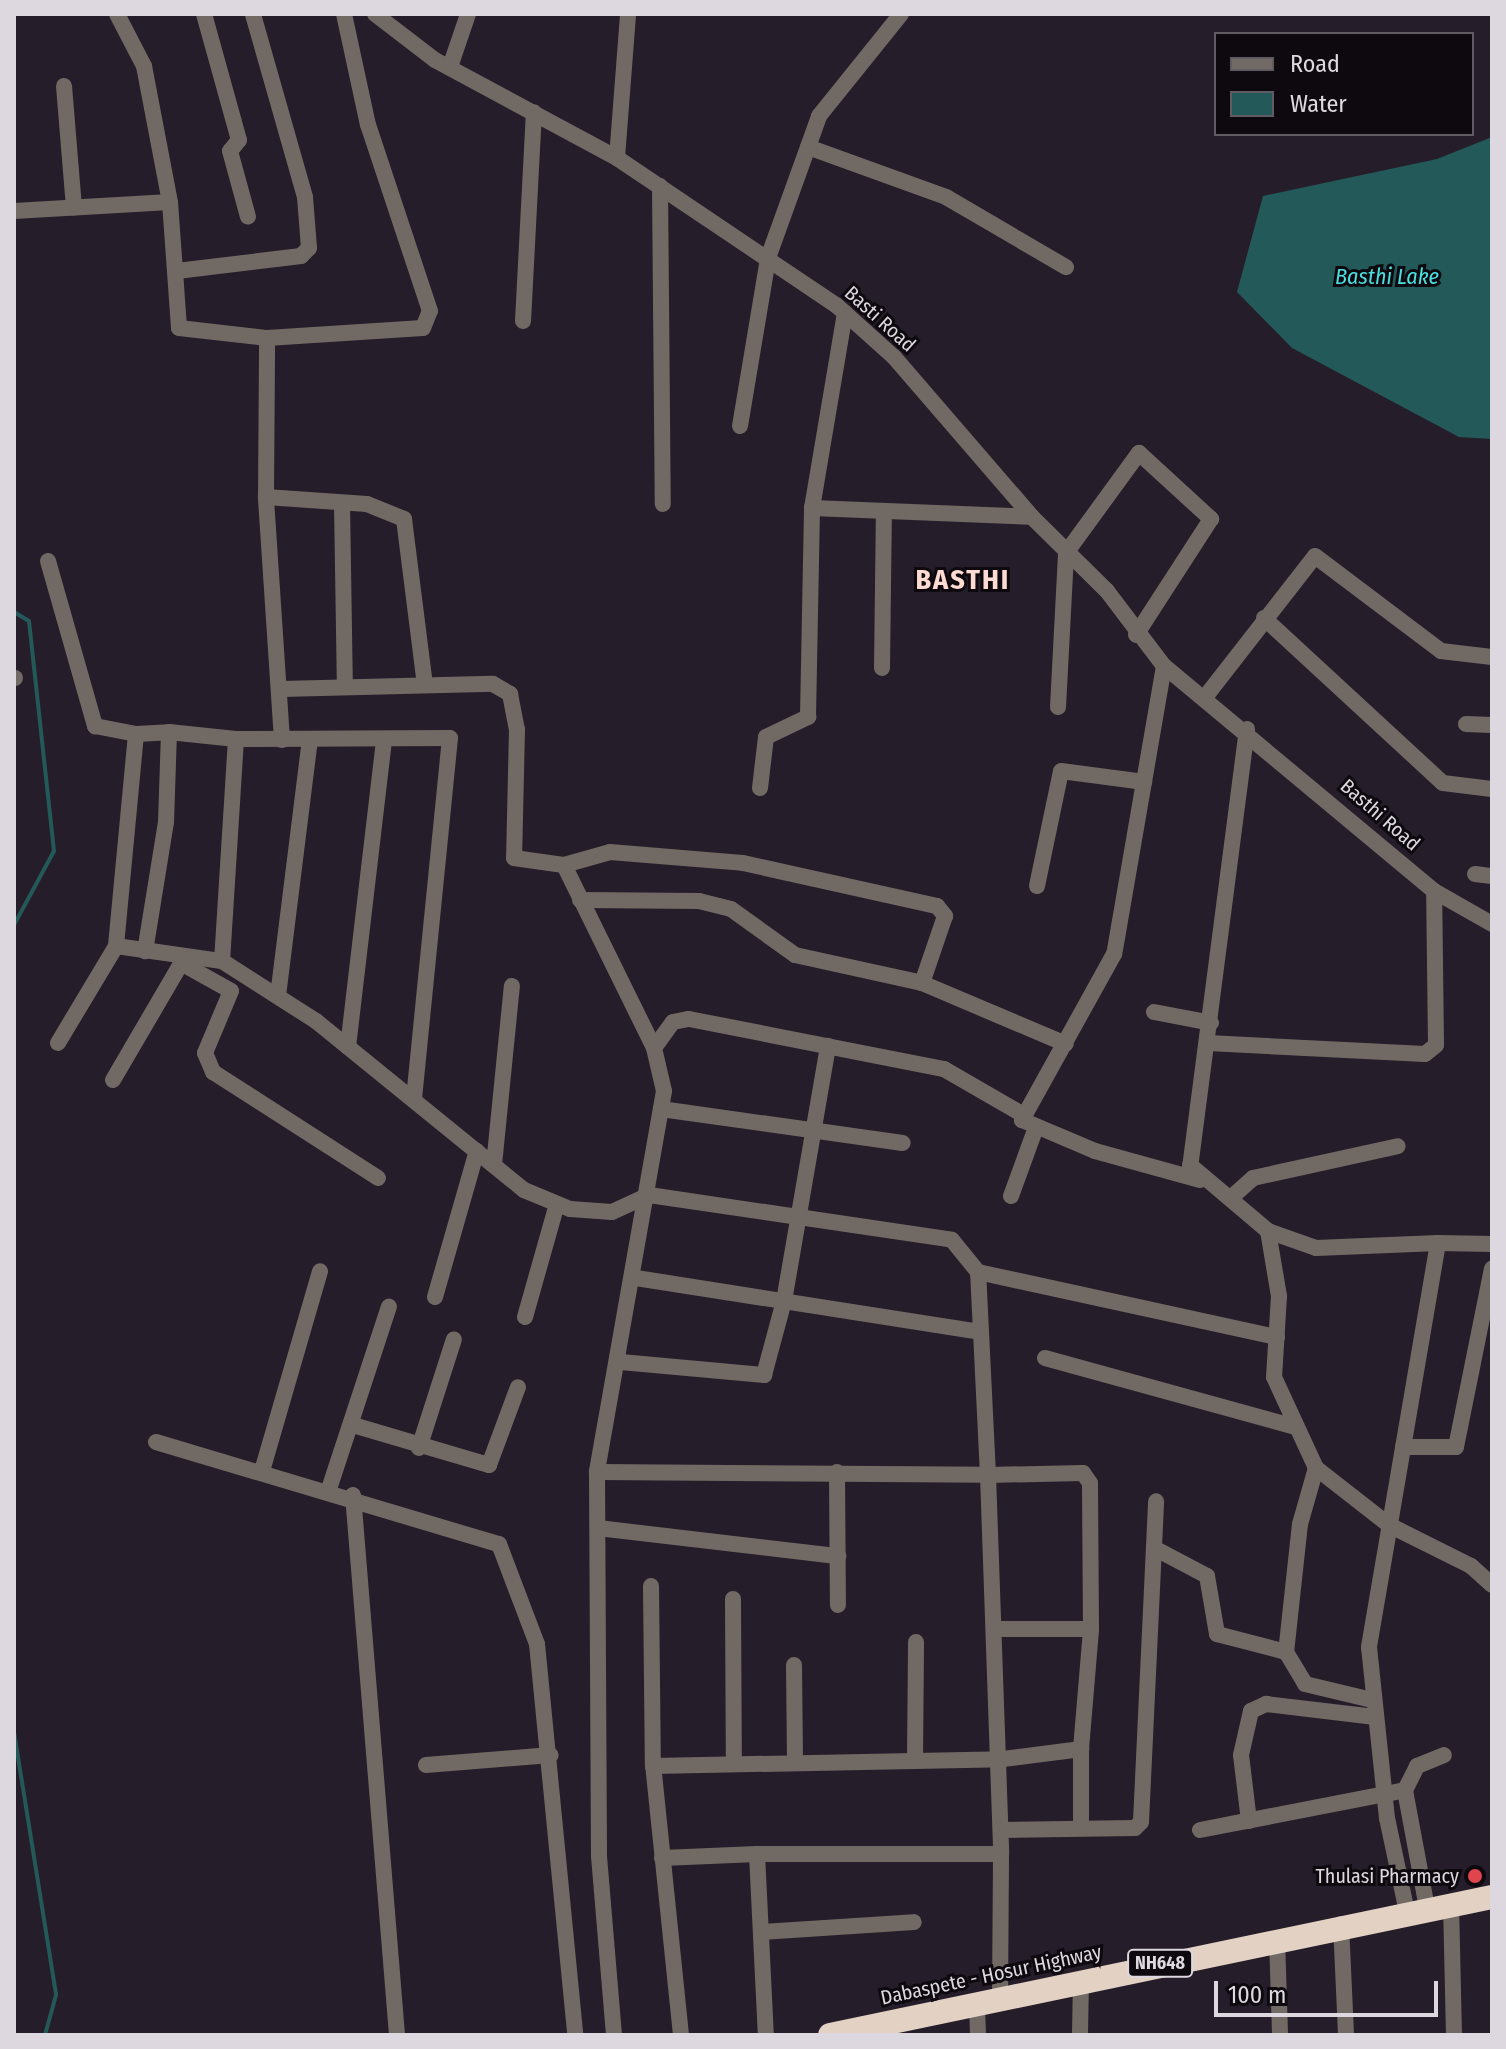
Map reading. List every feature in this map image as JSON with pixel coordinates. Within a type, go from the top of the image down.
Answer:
[{"type":"highway","name":"Dabaspete - Hosur Highway","points":[[830,2035],[989,2004],[1081,1980],[1341,1924],[1492,1897]]},
{"type":"street","points":[[117,14],[140,49],[170,202],[183,333],[267,338],[423,328],[428,321],[368,125],[344,14]]},
{"type":"street","points":[[204,14],[239,140],[230,151],[248,217]]},
{"type":"street","points":[[177,271],[301,256],[309,248],[305,197],[253,14]]},
{"type":"street","name":"Basti Road","points":[[375,14],[450,67],[617,158],[845,313],[960,428],[1032,517],[1107,591],[1136,635],[1164,666],[1247,729]]},
{"type":"street","points":[[450,67],[468,14]]},
{"type":"street","points":[[617,158],[628,14]]},
{"type":"street","points":[[740,426],[768,258],[808,147],[833,90],[901,14]]},
{"type":"street","points":[[64,86],[74,208]]},
{"type":"street","points":[[523,321],[534,112]]},
{"type":"street","points":[[808,147],[946,197],[1066,267]]},
{"type":"street","points":[[660,186],[663,504]]},
{"type":"street","points":[[14,211],[170,202]]},
{"type":"street","points":[[760,788],[766,737],[808,717],[812,508],[845,313]]},
{"type":"street","points":[[267,338],[266,497],[282,740]]},
{"type":"street","points":[[1058,707],[1066,553],[1132,455],[1147,456],[1206,509],[1207,534],[1136,635]]},
{"type":"street","points":[[266,497],[389,510],[410,526],[425,685]]},
{"type":"street","points":[[342,503],[345,687]]},
{"type":"street","points":[[812,508],[1032,517]]},
{"type":"street","points":[[882,668],[884,513]]},
{"type":"street","points":[[1206,696],[1315,556],[1441,651],[1492,657]]},
{"type":"street","points":[[48,561],[95,726],[136,734],[169,732],[236,739],[450,738],[414,1100]]},
{"type":"street","points":[[1264,618],[1443,783],[1492,789]]},
{"type":"street","points":[[1022,1114],[1066,1044],[1114,954],[1164,666]]},
{"type":"street","points":[[281,689],[493,684],[510,694],[517,729],[514,858],[564,865],[610,852],[743,863],[937,906],[945,916],[922,983]]},
{"type":"street","points":[[1466,724],[1492,725]]},
{"type":"street","points":[[1200,1180],[1190,1165],[1211,1023],[1247,729]]},
{"type":"street","name":"Basthi Road","points":[[1247,729],[1434,891],[1492,924]]},
{"type":"street","points":[[145,951],[166,822],[169,732]]},
{"type":"street","points":[[58,1043],[116,946],[136,734]]},
{"type":"street","points":[[222,961],[236,739]]},
{"type":"street","points":[[278,996],[310,740]]},
{"type":"street","points":[[348,1047],[384,740]]},
{"type":"street","points":[[1037,886],[1061,771],[1144,782]]},
{"type":"street","points":[[564,865],[654,1048],[661,1109],[636,1278],[597,1472],[599,1869],[614,2035]]},
{"type":"street","points":[[1208,1043],[1425,1054],[1436,1045],[1434,891]]},
{"type":"street","points":[[580,900],[720,906],[795,955],[922,983],[1066,1044]]},
{"type":"street","points":[[116,946],[183,960],[222,961],[278,996],[348,1047],[524,1190],[557,1204],[612,1212],[649,1195],[799,1215],[952,1240],[978,1272],[1003,1759],[1001,1854],[989,2004],[978,2035]]},
{"type":"street","points":[[113,1080],[183,960]]},
{"type":"street","points":[[183,960],[231,991],[205,1053],[213,1072],[378,1178]]},
{"type":"street","points":[[494,1165],[512,986]]},
{"type":"street","points":[[1154,1012],[1211,1023]]},
{"type":"street","points":[[654,1048],[680,1019],[944,1069],[1022,1114],[1035,1130],[1200,1180],[1233,1196],[1268,1231],[1316,1248],[1492,1244]]},
{"type":"street","points":[[621,1362],[764,1375],[784,1301],[828,1046]]},
{"type":"street","points":[[661,1109],[903,1143]]},
{"type":"street","points":[[1011,1196],[1035,1130]]},
{"type":"street","points":[[1233,1196],[1253,1178],[1398,1146]]},
{"type":"street","points":[[435,1297],[477,1151]]},
{"type":"street","points":[[525,1317],[557,1204]]},
{"type":"street","points":[[1268,1231],[1277,1337],[1274,1377],[1316,1468],[1389,1525],[1471,1566],[1492,1585]]},
{"type":"street","points":[[1417,1910],[1385,1795],[1373,1708],[1369,1647],[1438,1243]]},
{"type":"street","points":[[1403,1447],[1456,1447],[1492,1269]]},
{"type":"street","points":[[262,1471],[320,1271]]},
{"type":"street","points":[[978,1272],[1277,1337]]},
{"type":"street","points":[[636,1278],[980,1332]]},
{"type":"street","points":[[329,1489],[353,1425],[389,1307]]},
{"type":"street","points":[[419,1448],[454,1339]]},
{"type":"street","points":[[1045,1358],[1295,1427]]},
{"type":"street","points":[[353,1425],[419,1448],[489,1465],[518,1387]]},
{"type":"street","points":[[156,1442],[353,1495],[499,1544],[537,1644],[551,1755],[575,2035]]},
{"type":"street","points":[[1316,1468],[1300,1524],[1286,1652],[1305,1684],[1373,1708]]},
{"type":"street","points":[[597,1472],[837,1472],[1087,1477],[1091,1629],[1081,1749],[1081,1828]]},
{"type":"street","points":[[837,1472],[838,1605]]},
{"type":"street","points":[[353,1495],[397,2035]]},
{"type":"street","points":[[1001,1830],[1081,1828],[1141,1822],[1156,1501]]},
{"type":"street","points":[[598,1528],[838,1556]]},
{"type":"street","points":[[1154,1548],[1207,1576],[1217,1634],[1286,1652]]},
{"type":"street","points":[[651,1586],[653,1766],[681,2035]]},
{"type":"street","points":[[733,1599],[734,1764]]},
{"type":"street","points":[[995,1629],[1091,1629]]},
{"type":"street","points":[[915,1760],[916,1642]]},
{"type":"street","points":[[794,1665],[795,1762]]},
{"type":"street","points":[[1249,1821],[1241,1755],[1251,1711],[1266,1704],[1373,1708]]},
{"type":"street","points":[[653,1766],[1003,1759],[1081,1749]]},
{"type":"street","points":[[426,1765],[551,1755]]},
{"type":"street","points":[[1417,1910],[1405,1790],[1417,1766],[1444,1755]]},
{"type":"street","points":[[1200,1830],[1405,1790]]},
{"type":"street","points":[[662,1858],[757,1854],[1001,1854]]},
{"type":"street","points":[[757,1854],[766,2035]]},
{"type":"street","points":[[1451,1903],[1454,2035]]},
{"type":"street","points":[[761,1932],[914,1922]]},
{"type":"street","points":[[1341,1924],[1346,2035]]},
{"type":"street","points":[[1277,1938],[1280,2035]]},
{"type":"street","points":[[1080,2035],[1081,1980]]},
{"type":"water","name":"Basthi Lake","points":[[1492,137],[1492,439],[1459,437],[1292,348],[1237,292],[1263,196],[1437,159]]},
{"type":"waterway","points":[[14,612],[29,621],[54,851],[14,925]]},
{"type":"waterway","points":[[14,1732],[56,1995],[45,2035]]},
{"type":"place","name":"Thulasi Pharmacy","points":[[1475,1876]]},
{"type":"district","name":"BASTHI","points":[[963,580]]}]
